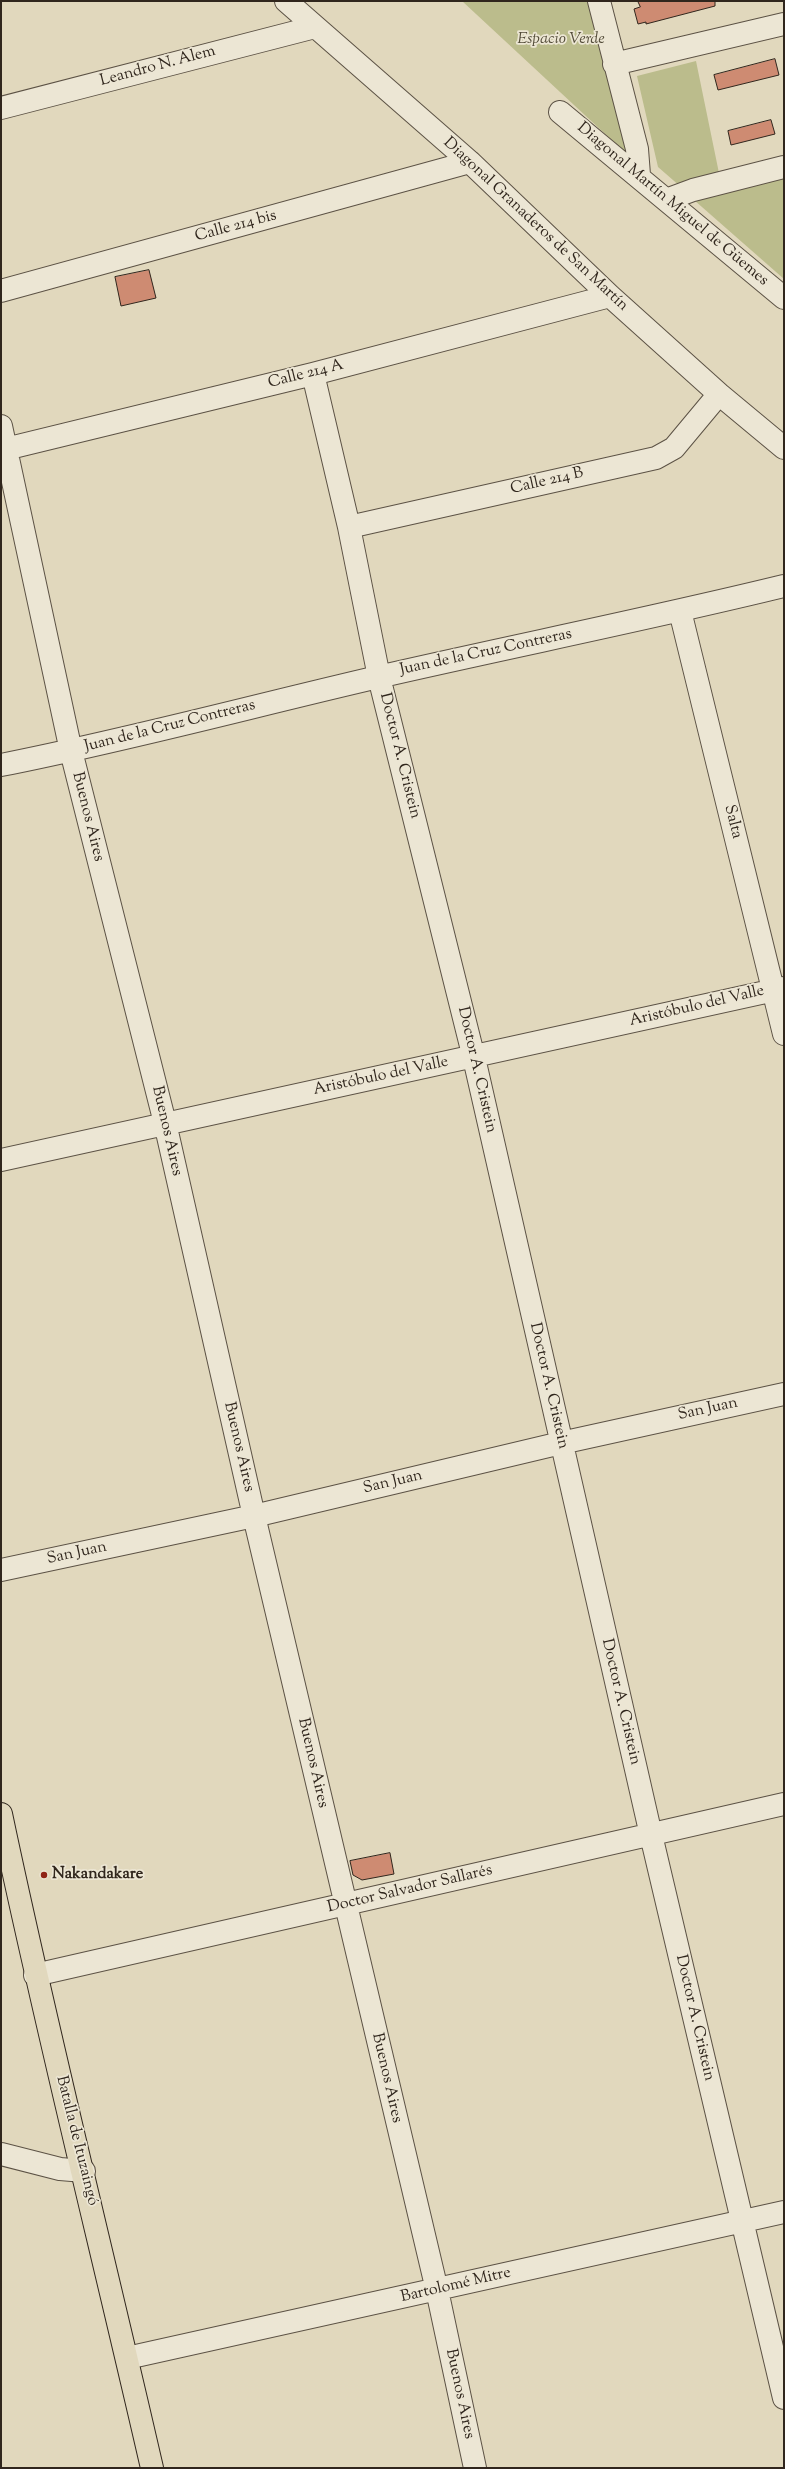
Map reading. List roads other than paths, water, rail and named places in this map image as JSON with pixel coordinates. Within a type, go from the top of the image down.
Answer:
[{"type":"main road","name":"Batalla de Ituzaingó","points":[[1,1814],[35,1975],[84,2171],[152,2468]]},
{"type":"street","name":"Diagonal Granaderos de San Martín","points":[[286,1],[470,162],[610,296],[719,394],[784,448]]},
{"type":"street","points":[[599,1],[637,150],[638,175]]},
{"type":"street","points":[[614,64],[784,24]]},
{"type":"street","name":"Leandro N. Alem","points":[[1,108],[315,26]]},
{"type":"street","name":"Diagonal Martín Miguel de Güemes","points":[[560,112],[638,175],[784,298]]},
{"type":"street","name":"Calle 214 bis","points":[[1,291],[470,162]]},
{"type":"street","points":[[666,200],[694,190],[784,167]]},
{"type":"street","name":"Calle 214 A","points":[[4,449],[313,374],[610,296]]},
{"type":"street","name":"Doctor A. Cristein","points":[[313,374],[348,527],[379,677],[474,1058],[651,1834],[784,2398]]},
{"type":"street","name":"Calle 214 B","points":[[348,527],[656,458],[674,448],[719,394]]},
{"type":"street","name":"Buenos Aires","points":[[1,426],[4,449],[71,751],[165,1123],[254,1516],[436,2290],[475,2468]]},
{"type":"street","name":"Juan de la Cruz Contreras","points":[[1,765],[71,751],[379,677],[680,611],[784,586]]},
{"type":"street","name":"Salta","points":[[680,611],[779,989],[784,1034]]},
{"type":"street","name":"Aristóbulo del Valle","points":[[1,1160],[165,1123],[474,1058],[779,989]]},
{"type":"street","name":"San Juan","points":[[1,1570],[254,1516],[561,1443],[784,1394]]},
{"type":"street","name":"Doctor Salvador Sallarés","points":[[35,1975],[784,1804]]},
{"type":"street","points":[[1,2154],[60,2169],[84,2171]]},
{"type":"street","name":"Bartolomé Mitre","points":[[127,2358],[784,2212]]},
{"type":"place","name":"Nakandakare","points":[[44,1875]]},
{"type":"park label","name":"Espacio Verde","points":[[561,40]]}]
